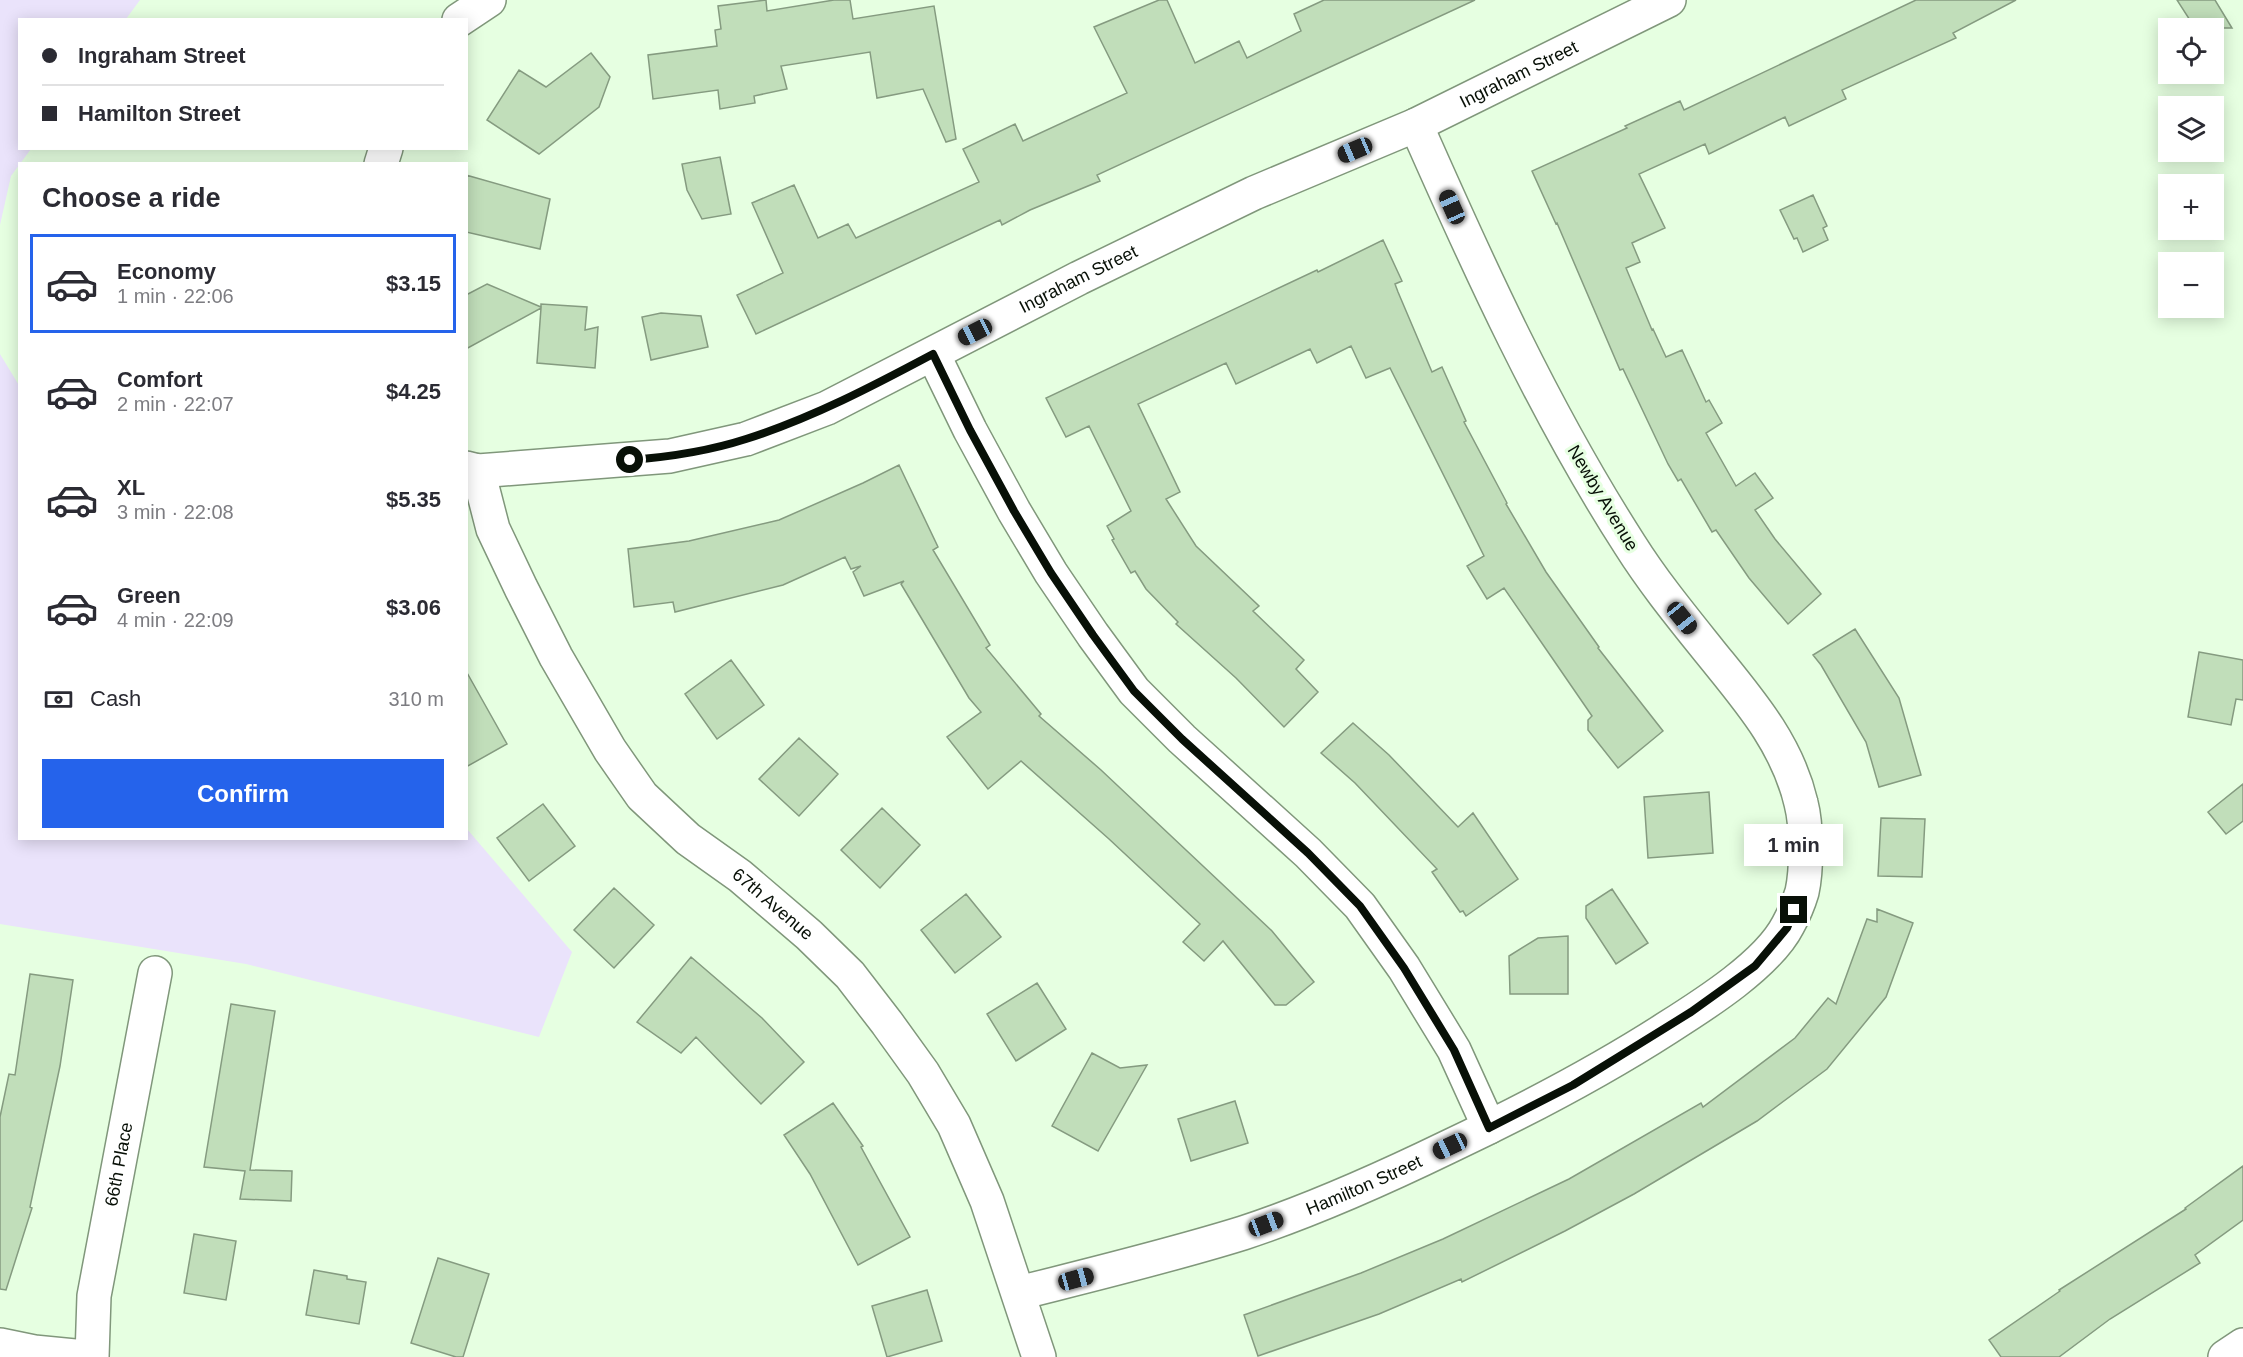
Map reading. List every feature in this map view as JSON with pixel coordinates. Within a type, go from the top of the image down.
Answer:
[{"type":"street","points":[[462,18],[489,0]]},
{"type":"street","name":"Ingraham Street","points":[[472,470],[670,456],[746,439],[827,408],[1079,278],[1254,193],[1416,125],[1669,0]]},
{"type":"street","name":"Newby Avenue","points":[[1416,125],[1461,228],[1553,414],[1592,484],[1667,600],[1757,709],[1778,741],[1790,767],[1802,806],[1805,854]]},
{"type":"street","points":[[933,354],[970,430],[1014,511],[1051,573],[1093,635],[1134,691],[1182,739],[1308,853],[1360,906],[1404,968],[1454,1050],[1489,1128]]},
{"type":"street","name":"67th Avenue","points":[[472,470],[494,529],[556,657],[610,750],[642,796],[688,839],[740,876],[809,935],[850,975],[923,1073],[954,1125],[987,1201],[1039,1357]]},
{"type":"street","name":"Hamilton Street","points":[[1019,1293],[1115,1269],[1245,1232],[1372,1184],[1573,1085],[1691,1012],[1755,966],[1787,928],[1802,892],[1805,854]]},
{"type":"street","name":"66th Place","points":[[92,1357],[94,1296],[154,973]]},
{"type":"street","points":[[0,1345],[84,1357]]},
{"type":"street","points":[[2225,1357],[2243,1345]]},
{"type":"shaded area","points":[[0,0],[140,0],[127,18],[18,18],[18,150],[30,150],[21,162],[18,162],[18,167],[11,176],[0,225]]},
{"type":"shaded area","points":[[0,354],[18,384],[18,840],[468,840],[468,830],[572,952],[539,1037],[246,964],[0,924]]},
{"type":"building","points":[[766,0],[767,11],[834,0],[850,0],[853,19],[934,6],[956,139],[946,142],[923,89],[877,98],[870,52],[781,66],[787,89],[754,96],[755,103],[720,109],[718,90],[653,99],[648,55],[717,46],[715,30],[721,29],[718,6]]},
{"type":"building","points":[[1159,0],[1167,0],[1195,63],[1239,41],[1247,58],[1301,31],[1294,14],[1324,0],[1475,0],[1097,175],[1100,181],[1030,210],[1002,225],[1000,220],[756,334],[737,295],[783,273],[752,203],[794,185],[818,238],[848,224],[856,238],[979,182],[963,149],[1015,124],[1023,141],[1127,93],[1094,27]]},
{"type":"building","points":[[1916,0],[2016,0],[1953,33],[1956,38],[1842,90],[1846,99],[1789,126],[1785,117],[1709,154],[1705,144],[1639,174],[1665,228],[1632,243],[1640,262],[1626,268],[1666,357],[1682,350],[1706,402],[1709,400],[1722,423],[1706,433],[1736,486],[1755,473],[1773,498],[1755,510],[1775,539],[1821,594],[1788,624],[1749,578],[1716,530],[1712,532],[1681,479],[1678,481],[1668,464],[1623,369],[1620,370],[1557,223],[1532,171],[1680,101],[1684,110]]},
{"type":"building","points":[[2177,0],[2215,0],[2232,28],[2224,28],[2224,18],[2189,18]]},
{"type":"building","points":[[591,53],[610,77],[599,107],[539,154],[487,120],[519,70],[546,87]]},
{"type":"building","points":[[720,157],[731,214],[702,219],[687,190],[682,164]]},
{"type":"building","points":[[468,176],[550,199],[540,249],[468,232]]},
{"type":"building","points":[[1813,195],[1827,226],[1823,228],[1828,240],[1803,252],[1780,210]]},
{"type":"building","points":[[1383,240],[1402,281],[1395,284],[1432,372],[1442,367],[1466,421],[1464,422],[1506,504],[1546,572],[1598,648],[1663,731],[1618,768],[1588,730],[1588,720],[1592,716],[1504,588],[1487,599],[1467,566],[1484,556],[1390,368],[1366,378],[1351,346],[1317,363],[1310,349],[1236,384],[1226,363],[1138,404],[1180,492],[1166,499],[1196,546],[1259,606],[1253,611],[1304,660],[1296,669],[1318,692],[1284,727],[1236,678],[1176,624],[1178,622],[1146,589],[1135,571],[1131,573],[1112,540],[1114,539],[1107,526],[1131,511],[1089,426],[1066,437],[1046,398]]},
{"type":"building","points":[[487,284],[541,307],[541,304],[587,307],[585,330],[598,327],[595,368],[537,363],[541,308],[468,348],[468,294]]},
{"type":"building","points":[[661,313],[701,316],[708,347],[651,360],[642,317]]},
{"type":"building","points":[[899,465],[938,547],[933,550],[990,645],[986,648],[1041,714],[1039,716],[1101,770],[1272,931],[1314,982],[1286,1005],[1275,1005],[1223,941],[1204,961],[1183,942],[1200,924],[1021,761],[988,789],[947,737],[981,712],[969,698],[901,584],[904,581],[864,596],[853,572],[861,566],[851,569],[845,557],[783,585],[675,612],[673,602],[634,607],[628,549],[689,541],[779,520]]},
{"type":"building","points":[[1855,629],[1899,698],[1921,775],[1879,787],[1866,742],[1813,655]]},
{"type":"building","points":[[2199,652],[2243,660],[2243,700],[2236,699],[2231,725],[2188,717]]},
{"type":"building","points":[[731,660],[764,705],[717,739],[685,694]]},
{"type":"building","points":[[468,675],[507,744],[468,766]]},
{"type":"building","points":[[1353,723],[1389,755],[1458,827],[1473,813],[1518,879],[1466,916],[1463,911],[1460,912],[1432,872],[1437,869],[1355,783],[1321,753]]},
{"type":"building","points":[[799,738],[838,774],[799,816],[759,779]]},
{"type":"building","points":[[2243,784],[2243,821],[2226,834],[2208,812]]},
{"type":"building","points":[[1709,792],[1713,853],[1648,858],[1644,797]]},
{"type":"building","points":[[543,804],[575,846],[529,881],[497,838]]},
{"type":"building","points":[[882,808],[920,845],[880,888],[841,850]]},
{"type":"building","points":[[1881,818],[1925,819],[1922,877],[1878,876]]},
{"type":"building","points":[[614,888],[654,925],[614,968],[574,930]]},
{"type":"building","points":[[1612,889],[1648,943],[1616,964],[1586,918],[1586,906]]},
{"type":"building","points":[[966,894],[1001,937],[955,973],[921,930]]},
{"type":"building","points":[[1877,909],[1913,923],[1886,997],[1827,1069],[1757,1121],[1634,1194],[1462,1282],[1461,1279],[1379,1314],[1258,1356],[1244,1315],[1361,1273],[1443,1239],[1569,1179],[1701,1103],[1703,1107],[1795,1038],[1828,998],[1836,1004],[1867,919],[1877,922]]},
{"type":"building","points":[[1568,936],[1568,994],[1510,994],[1509,956],[1538,938]]},
{"type":"building","points":[[691,957],[762,1018],[804,1062],[761,1104],[696,1037],[681,1053],[637,1022]]},
{"type":"building","points":[[30,974],[73,980],[60,1066],[30,1207],[32,1208],[6,1290],[0,1289],[0,1117],[9,1074],[15,1075]]},
{"type":"building","points":[[1037,983],[1066,1029],[1016,1061],[987,1014]]},
{"type":"building","points":[[231,1004],[275,1011],[250,1170],[292,1171],[291,1201],[240,1199],[245,1171],[204,1167]]},
{"type":"building","points":[[1092,1053],[1120,1068],[1147,1065],[1098,1151],[1052,1126]]},
{"type":"building","points":[[1235,1101],[1248,1143],[1191,1161],[1178,1119]]},
{"type":"building","points":[[833,1103],[863,1146],[861,1147],[910,1237],[858,1265],[810,1174],[784,1135]]},
{"type":"building","points":[[2243,1166],[2243,1220],[2195,1255],[2200,1263],[2110,1319],[2059,1357],[2001,1357],[1989,1340],[2059,1290],[2186,1209]]},
{"type":"building","points":[[194,1234],[236,1241],[226,1300],[184,1293]]},
{"type":"building","points":[[438,1258],[489,1274],[463,1357],[456,1357],[411,1343]]},
{"type":"building","points":[[314,1270],[366,1282],[359,1324],[306,1315]]},
{"type":"building","points":[[927,1290],[942,1341],[887,1357],[872,1306]]},
{"type":"route","points":[[630,460],[670,456],[746,439],[827,408],[933,354],[970,430],[1014,511],[1051,573],[1093,635],[1134,691],[1228,783],[1308,853],[1360,906],[1404,968],[1454,1050],[1489,1128],[1573,1085],[1691,1012],[1755,966],[1787,928],[1794,910]]}]
